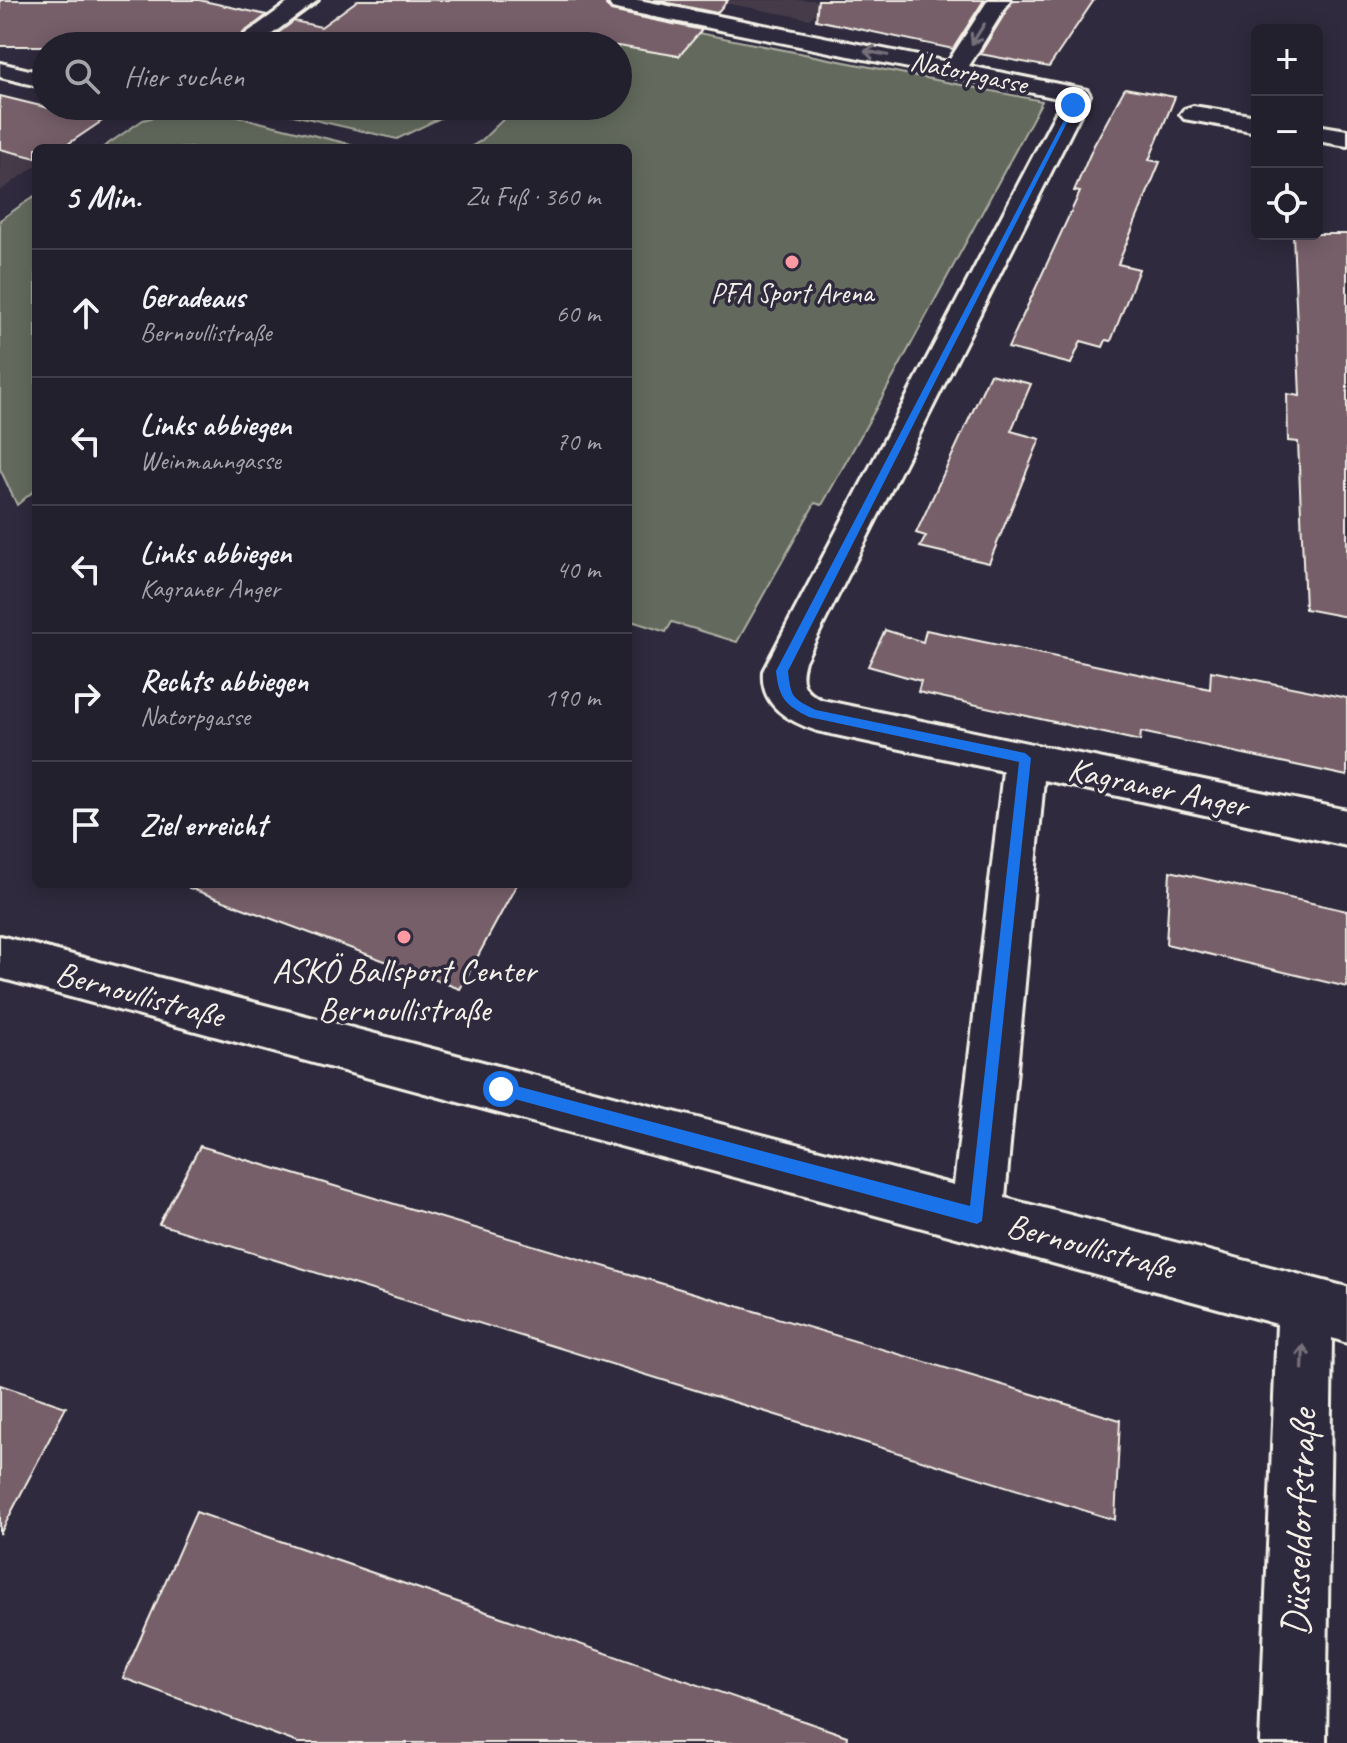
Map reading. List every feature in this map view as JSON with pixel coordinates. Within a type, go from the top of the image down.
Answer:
[{"type":"street","points":[[261,32],[307,0]]},
{"type":"street","points":[[956,68],[999,0]]},
{"type":"street","name":"Natorpgasse","points":[[622,2],[1078,95],[790,652]]},
{"type":"street","points":[[0,70],[32,78]]},
{"type":"street","points":[[1193,114],[1251,123]]},
{"type":"street","points":[[1323,134],[1347,138]]},
{"type":"street","name":"Kagraner Anger","points":[[790,652],[782,671],[784,693],[799,709],[817,715],[1347,828]]},
{"type":"street","points":[[977,1216],[1025,758]]},
{"type":"street","name":"Bernoullistraße","points":[[0,957],[1326,1309]]},
{"type":"street","name":"Düsseldorfstraße","points":[[1293,1743],[1326,1309]]},
{"type":"shaded area","points":[[708,0],[827,0],[810,19]]},
{"type":"shaded area","points":[[0,96],[32,106],[32,120],[102,121],[68,144],[32,144],[32,169],[0,191]]},
{"type":"green space","name":"PFA Sport Arena","points":[[612,16],[1042,101],[822,505],[815,503],[737,642],[672,622],[666,632],[632,621],[632,144],[476,144],[503,120],[632,120],[632,32],[615,32]]},
{"type":"green space","points":[[143,120],[251,120],[350,144],[108,144]]},
{"type":"green space","points":[[315,120],[436,120],[397,139]]},
{"type":"green space","points":[[32,198],[32,492],[17,505],[0,469],[0,220]]},
{"type":"building","points":[[0,0],[199,0],[267,15],[245,32],[32,32],[32,46],[0,46]]},
{"type":"building","points":[[358,0],[607,0],[606,5],[611,11],[702,30],[679,56],[632,48],[632,32],[279,32],[294,21],[321,27]]},
{"type":"building","points":[[654,0],[728,0],[717,13]]},
{"type":"building","points":[[818,0],[984,0],[953,49],[816,20]]},
{"type":"building","points":[[1013,0],[1094,0],[1049,67],[980,54]]},
{"type":"building","points":[[1125,88],[1175,97],[1149,160],[1160,162],[1118,264],[1139,269],[1111,341],[1106,340],[1103,347],[1081,341],[1071,364],[1008,348],[1080,192],[1074,191],[1094,145]]},
{"type":"building","points":[[0,96],[32,104],[32,120],[102,121],[68,144],[32,144],[32,157],[0,149]]},
{"type":"building","points":[[1323,234],[1347,234],[1347,617],[1305,609],[1298,442],[1288,441],[1287,394],[1300,396],[1293,240],[1323,240]]},
{"type":"building","points":[[990,374],[1031,384],[1011,431],[1040,439],[989,563],[920,547],[926,536],[916,533]]},
{"type":"building","points":[[885,630],[923,642],[926,630],[1210,689],[1211,671],[1347,698],[1347,776],[1141,732],[1140,741],[918,692],[921,681],[868,666]]},
{"type":"building","points":[[1170,871],[1347,911],[1347,987],[1166,944]]},
{"type":"building","name":"ASKÖ Ballsport Center Bernoullistraße","points":[[189,888],[515,888],[460,989]]},
{"type":"building","points":[[200,1146],[1120,1420],[1115,1520],[159,1224]]},
{"type":"building","points":[[0,1385],[66,1407],[0,1534]]},
{"type":"building","points":[[196,1512],[847,1736],[846,1743],[298,1743],[123,1678]]},
{"type":"place","name":"PFA Sport Arena","points":[[792,262]]},
{"type":"place","name":"ASKÖ Ballsport Center Bernoullistraße","points":[[404,937]]},
{"type":"route","points":[[501,1089],[977,1216],[1025,758],[813,714],[791,702],[781,682],[790,652],[1073,105]]}]
